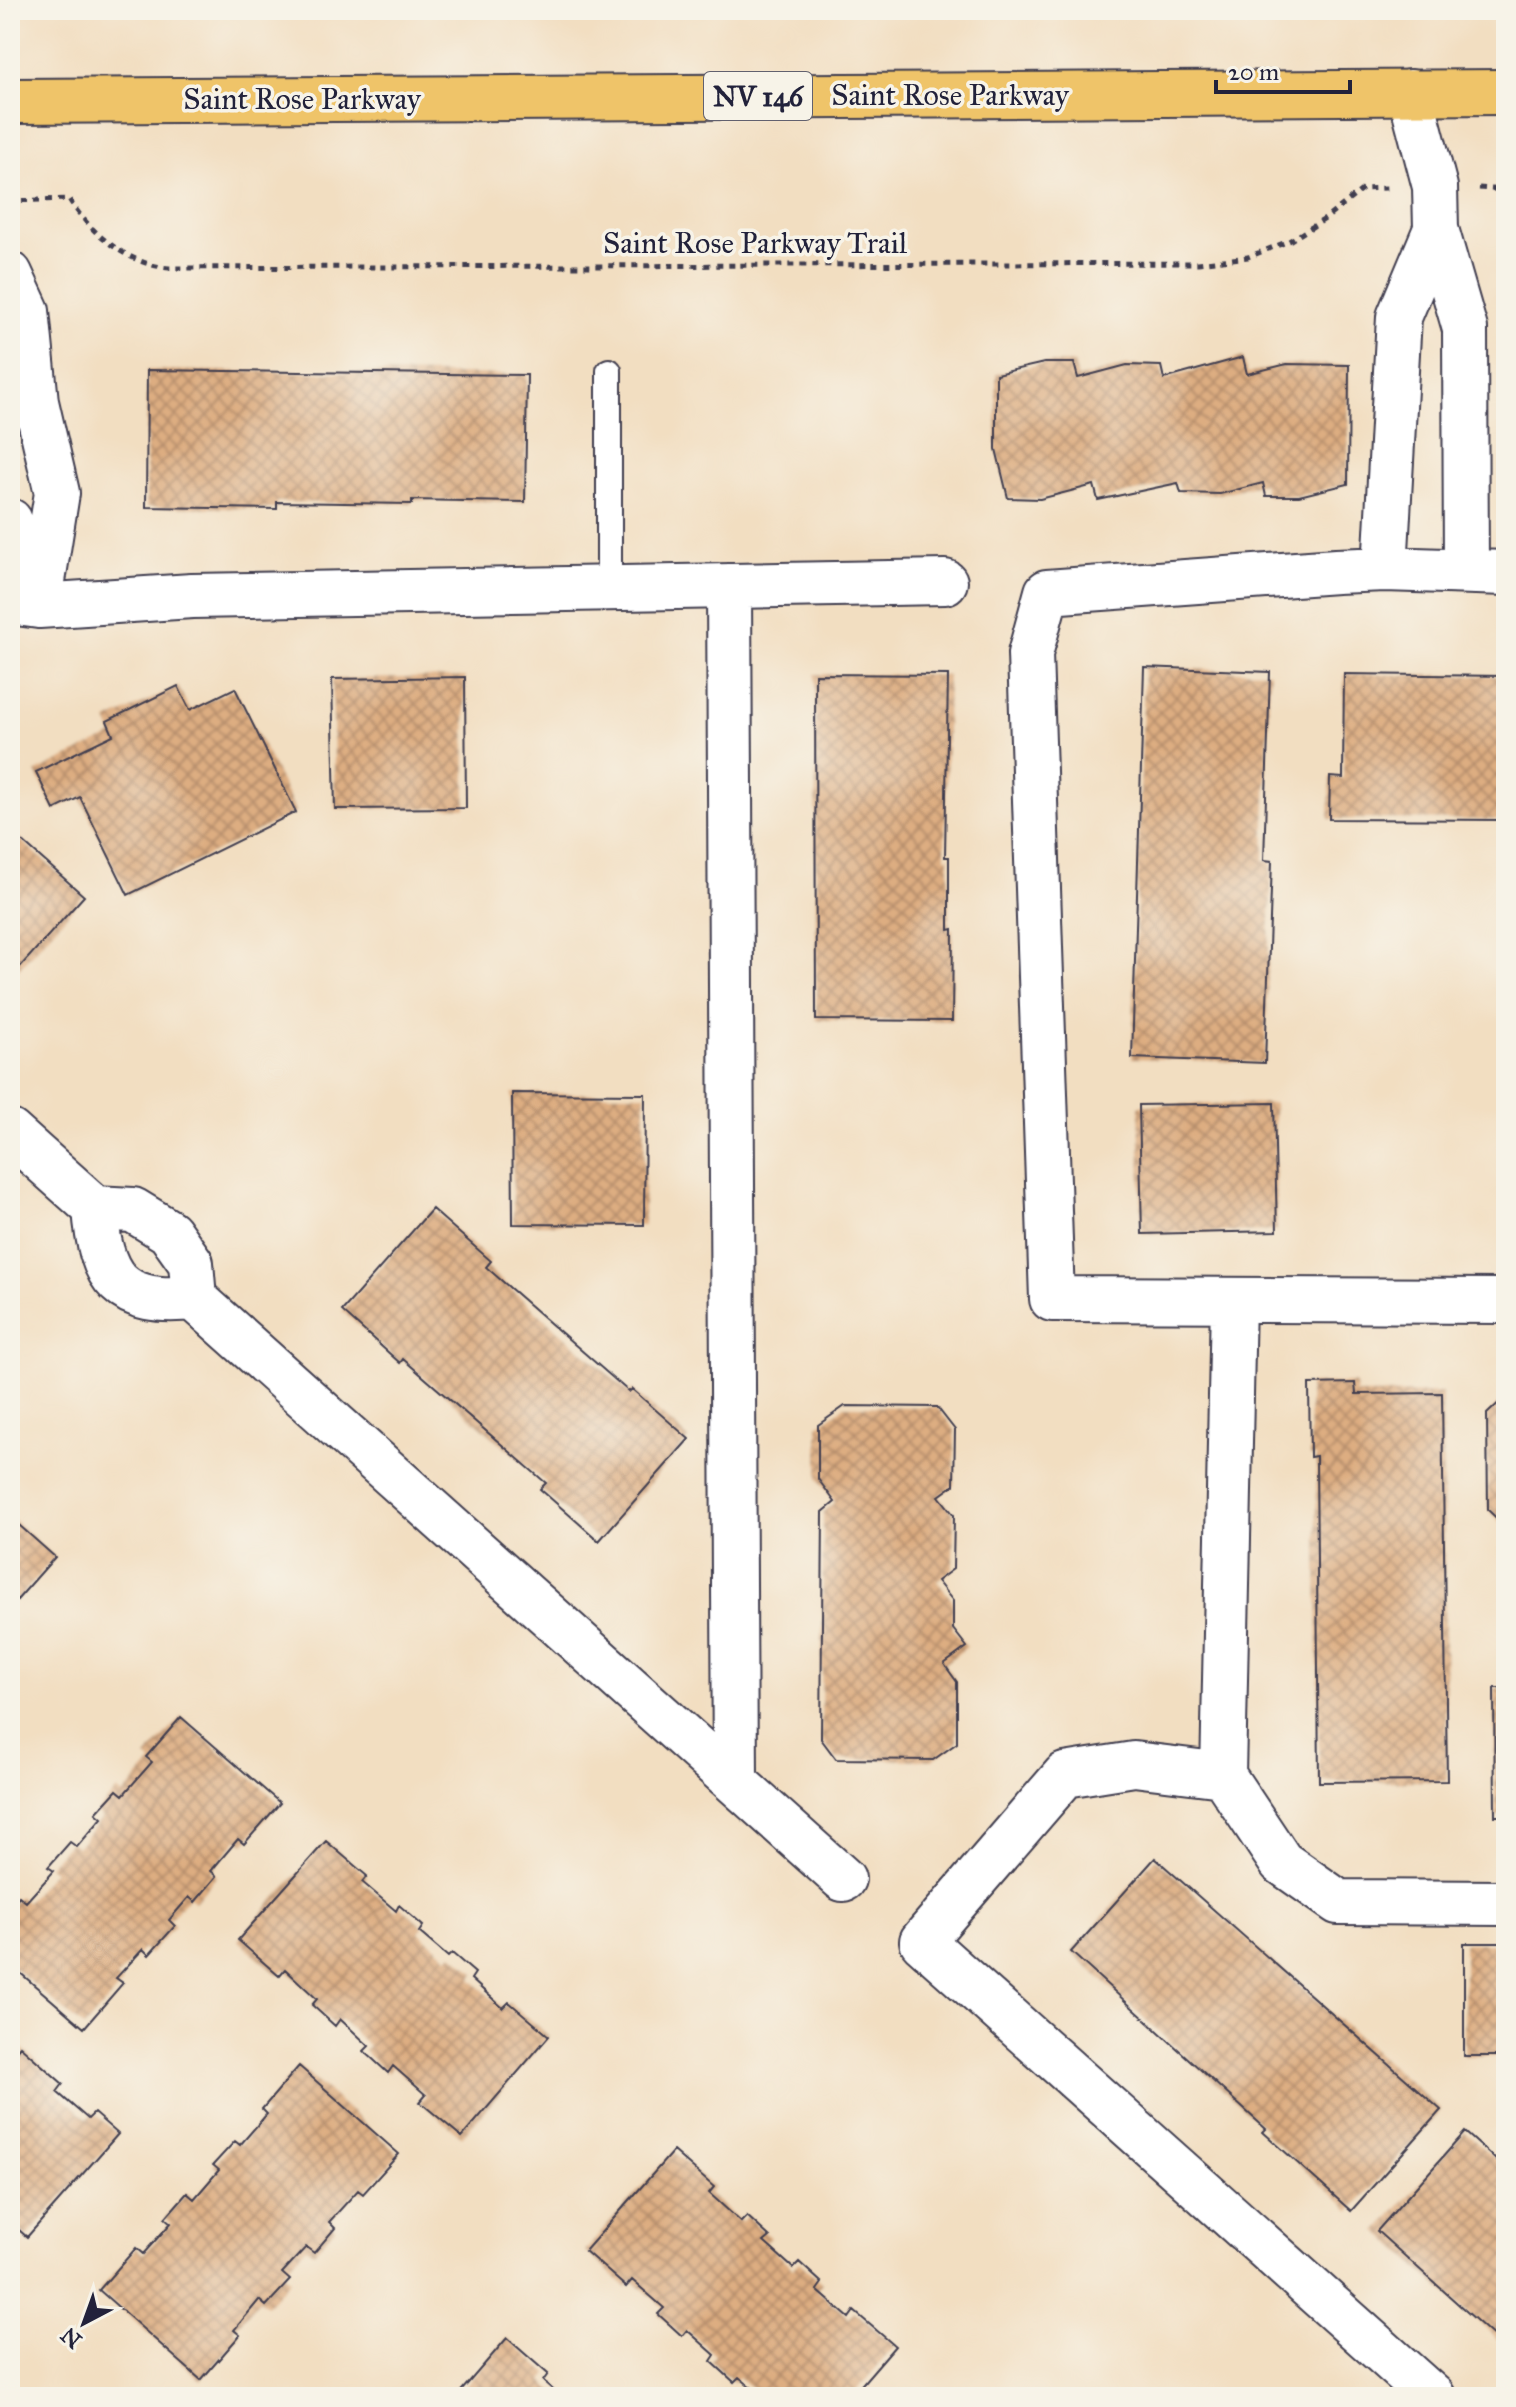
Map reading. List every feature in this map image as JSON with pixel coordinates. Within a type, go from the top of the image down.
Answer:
[{"type":"highway","name":"Saint Rose Parkway","points":[[10,101],[1506,92]]},
{"type":"street","points":[[1410,92],[1465,329],[1486,572],[1385,569],[1047,592],[1030,654],[1052,1299],[1506,1301]]},
{"type":"street","points":[[1385,569],[1399,317],[1435,208]]},
{"type":"street","points":[[10,274],[27,311],[36,402],[57,493],[25,604]]},
{"type":"street","points":[[10,521],[25,604]]},
{"type":"street","points":[[25,604],[192,596],[945,582]]},
{"type":"street","points":[[729,586],[735,1782]]},
{"type":"street","points":[[10,1132],[95,1208],[133,1210],[169,1232],[191,1263],[194,1298],[843,1879]]},
{"type":"street","points":[[95,1208],[97,1236],[105,1265],[118,1283],[141,1297],[167,1301],[194,1298]]},
{"type":"street","points":[[1233,1301],[1223,1775],[1281,1862],[1338,1902],[1506,1903]]},
{"type":"street","points":[[1223,1775],[1134,1764],[1065,1775],[922,1941],[1433,2397]]},
{"type":"lane","points":[[609,371],[609,589]]},
{"type":"path","name":"Saint Rose Parkway Trail","points":[[10,201],[69,199],[80,216],[127,257],[149,266],[169,268],[1182,264],[1248,257],[1289,241],[1325,219],[1363,189],[1435,208],[1506,190]]},
{"type":"building","points":[[1243,357],[1247,374],[1287,364],[1349,365],[1348,484],[1299,496],[1266,496],[1263,483],[1220,494],[1181,493],[1178,483],[1098,500],[1094,485],[1040,499],[1008,498],[996,449],[996,374],[1044,363],[1074,363],[1078,378],[1127,365],[1161,366],[1164,379]]},
{"type":"building","points":[[147,370],[527,375],[525,502],[277,502],[277,509],[146,507]]},
{"type":"building","points":[[1144,667],[1270,672],[1264,860],[1272,861],[1265,1063],[1132,1058]]},
{"type":"building","points":[[815,674],[948,675],[945,857],[949,857],[949,930],[953,929],[952,1021],[816,1020]]},
{"type":"building","points":[[1344,674],[1506,676],[1506,820],[1329,819],[1330,777],[1343,778]]},
{"type":"building","points":[[465,677],[466,808],[335,809],[332,679]]},
{"type":"building","points":[[178,686],[190,710],[235,688],[296,812],[128,895],[80,797],[54,810],[36,772],[113,735],[107,721]]},
{"type":"building","points":[[10,833],[84,896],[10,978]]},
{"type":"building","points":[[512,1093],[645,1094],[644,1225],[513,1224]]},
{"type":"building","points":[[1274,1103],[1277,1231],[1142,1234],[1139,1105]]},
{"type":"building","points":[[432,1209],[491,1261],[486,1267],[629,1392],[632,1389],[689,1439],[599,1541],[540,1489],[546,1483],[403,1359],[400,1363],[342,1311]]},
{"type":"building","points":[[1355,1383],[1356,1394],[1442,1393],[1447,1781],[1319,1782],[1316,1456],[1310,1457],[1309,1384]]},
{"type":"building","points":[[1506,1396],[1506,1527],[1488,1510],[1487,1414]]},
{"type":"building","points":[[845,1406],[937,1407],[955,1430],[954,1485],[939,1496],[954,1515],[953,1569],[937,1581],[953,1601],[953,1629],[967,1647],[944,1664],[957,1682],[957,1743],[933,1760],[836,1759],[821,1739],[823,1512],[835,1502],[818,1479],[818,1425]]},
{"type":"building","points":[[10,1517],[55,1557],[17,1600],[10,1594]]},
{"type":"building","points":[[1494,1688],[1506,1688],[1506,1816],[1495,1816]]},
{"type":"building","points":[[181,1717],[280,1803],[244,1844],[238,1839],[211,1871],[217,1876],[195,1902],[189,1897],[169,1920],[175,1926],[149,1955],[143,1949],[116,1978],[123,1983],[84,2028],[10,1964],[10,1907],[19,1896],[26,1902],[54,1871],[48,1867],[70,1842],[77,1847],[102,1818],[96,1813],[117,1790],[123,1795],[152,1762],[146,1757]]},
{"type":"building","points":[[326,1841],[367,1876],[362,1882],[396,1911],[399,1905],[423,1926],[419,1932],[448,1957],[452,1953],[475,1973],[471,1979],[503,2008],[509,2002],[549,2036],[462,2137],[420,2102],[426,2095],[393,2066],[388,2073],[364,2051],[369,2046],[340,2019],[335,2026],[312,2005],[317,1999],[285,1969],[279,1976],[238,1940]]},
{"type":"building","points":[[1155,1858],[1441,2110],[1351,2211],[1263,2132],[1266,2129],[1071,1952]]},
{"type":"building","points":[[1464,1943],[1506,1943],[1506,2056],[1464,2056]]},
{"type":"building","points":[[20,2046],[63,2084],[57,2092],[88,2119],[94,2113],[118,2134],[27,2237],[10,2222],[10,2049],[14,2053]]},
{"type":"building","points":[[299,2066],[399,2154],[363,2194],[358,2190],[329,2222],[335,2228],[314,2253],[306,2247],[282,2273],[290,2280],[266,2306],[259,2300],[234,2330],[240,2335],[201,2380],[99,2290],[136,2248],[143,2254],[171,2223],[165,2218],[187,2193],[194,2199],[219,2170],[213,2165],[235,2141],[240,2145],[267,2114],[262,2109]]},
{"type":"building","points":[[1465,2132],[1506,2169],[1506,2347],[1377,2231]]},
{"type":"building","points":[[673,2151],[714,2187],[709,2193],[741,2222],[747,2216],[770,2237],[764,2242],[793,2268],[799,2262],[822,2283],[817,2290],[849,2318],[854,2311],[895,2346],[851,2397],[763,2397],[739,2377],[734,2382],[711,2361],[715,2355],[687,2330],[682,2336],[658,2314],[664,2308],[632,2280],[626,2287],[585,2251]]},
{"type":"building","points":[[507,2338],[548,2374],[543,2381],[561,2397],[456,2397]]}]
